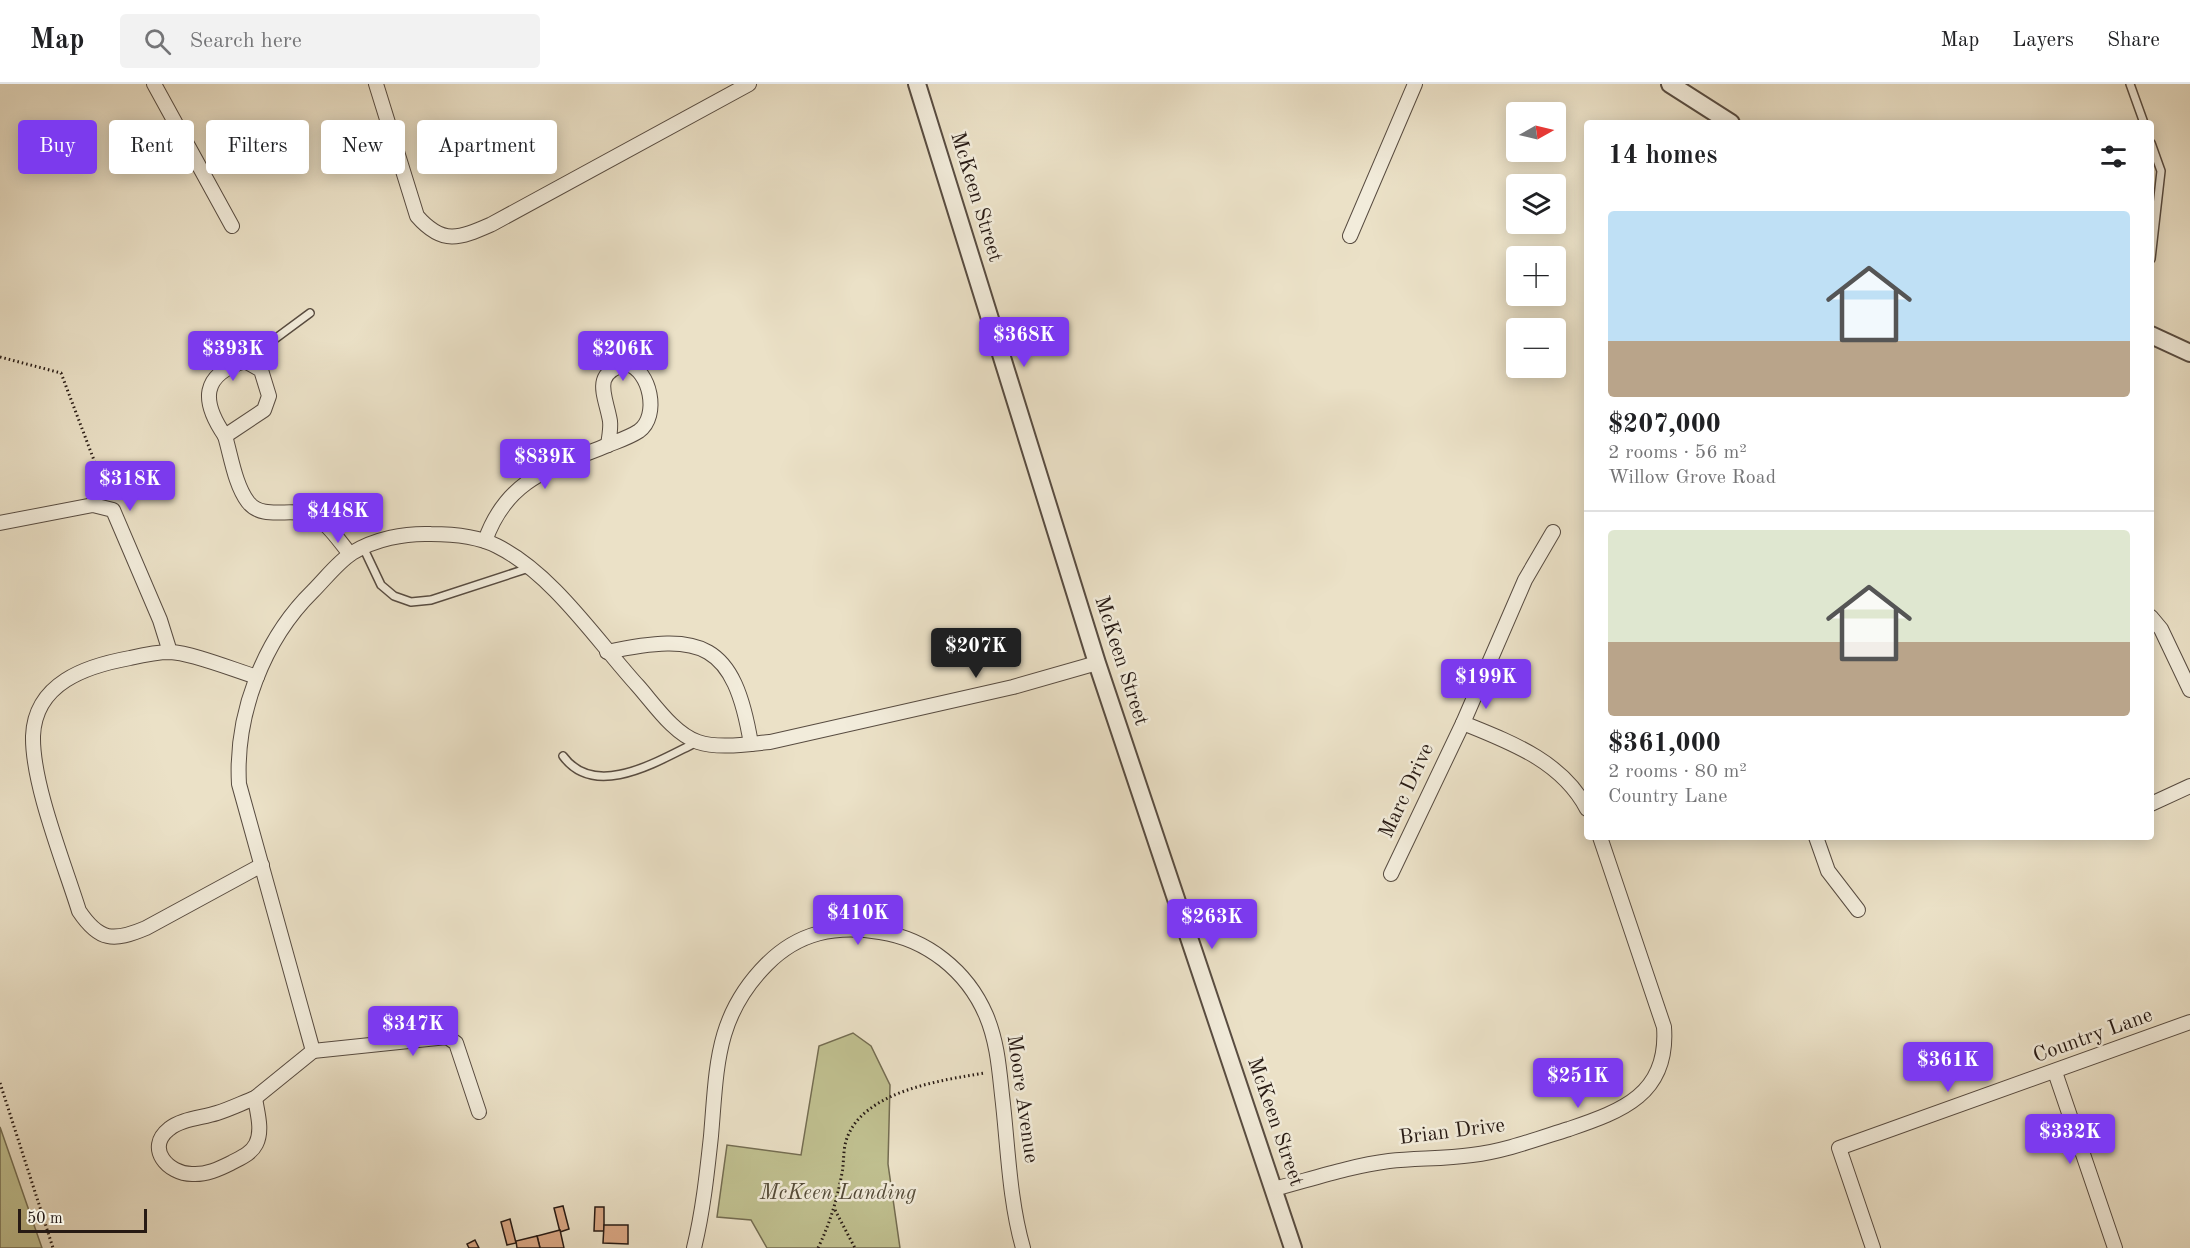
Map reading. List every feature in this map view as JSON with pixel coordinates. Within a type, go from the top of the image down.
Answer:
[{"type":"street","points":[[154,84],[232,226]]},
{"type":"street","points":[[376,84],[417,216],[430,231],[453,238],[492,224],[749,84]]},
{"type":"street","name":"McKeen Street","points":[[917,84],[1097,663],[1293,1248]]},
{"type":"street","points":[[1350,236],[1415,84]]},
{"type":"street","points":[[1670,84],[1726,120]]},
{"type":"street","points":[[2154,336],[2190,353]]},
{"type":"street","points":[[225,436],[264,410],[268,396],[261,370],[245,361],[226,367],[214,379],[207,394],[210,408],[225,436],[243,494],[249,504],[266,512],[298,512],[317,518],[350,554]]},
{"type":"street","points":[[485,541],[493,519],[516,489],[532,478],[608,445],[640,431],[651,409],[650,400],[641,373],[634,366],[627,364],[609,372],[604,378],[604,401],[610,423],[608,445]]},
{"type":"street","points":[[0,523],[93,506],[113,510],[160,620],[170,652]]},
{"type":"street","name":"Marc Drive","points":[[1391,874],[1463,723],[1525,580],[1553,531]]},
{"type":"street","points":[[313,1051],[262,865],[248,823],[239,784],[237,753],[244,714],[257,677],[277,636],[297,606],[350,554],[363,547],[395,537],[427,533],[485,541],[498,546],[529,568],[564,601],[665,716],[698,742],[751,744],[770,742],[1013,687],[1097,663]]},
{"type":"street","points":[[2154,621],[2161,629],[2190,690]]},
{"type":"street","points":[[607,652],[663,643],[684,643],[704,648],[719,659],[729,673],[747,721],[751,744]]},
{"type":"street","points":[[257,677],[170,652],[109,662],[70,676],[53,688],[42,703],[35,719],[33,750],[39,780],[79,911],[88,926],[104,937],[127,936],[262,865]]},
{"type":"street","points":[[1463,723],[1537,756],[1574,789],[1584,804]]},
{"type":"street","points":[[2154,803],[2190,786]]},
{"type":"street","name":"Brian Drive","points":[[1274,1189],[1347,1169],[1388,1161],[1472,1155],[1511,1148],[1607,1116],[1624,1108],[1645,1090],[1659,1070],[1664,1056],[1664,1027],[1601,840]]},
{"type":"street","points":[[1817,840],[1828,871],[1858,910]]},
{"type":"street","name":"Moore Avenue","points":[[694,1248],[704,1197],[714,1076],[720,1044],[729,1016],[737,1000],[760,971],[785,946],[829,931],[851,930],[893,934],[929,949],[957,972],[978,998],[991,1027],[999,1071],[1013,1194],[1023,1248]]},
{"type":"street","name":"Country Lane","points":[[1873,1248],[1839,1148],[2190,1022]]},
{"type":"street","points":[[255,1098],[259,1136],[257,1143],[246,1155],[202,1174],[181,1173],[162,1160],[158,1152],[159,1144],[168,1130],[177,1124],[217,1113],[255,1098],[313,1051],[447,1037],[456,1043],[479,1112]]},
{"type":"street","points":[[2055,1072],[2115,1248]]},
{"type":"lane","points":[[2130,84],[2143,120]]},
{"type":"lane","points":[[2154,151],[2161,171],[2154,233]]},
{"type":"lane","points":[[245,361],[310,313]]},
{"type":"lane","points":[[363,547],[381,585],[394,597],[411,602],[431,600],[529,568]]},
{"type":"lane","points":[[563,756],[579,772],[602,777],[642,768],[698,742]]},
{"type":"path","points":[[0,357],[61,373],[113,510]]},
{"type":"path","points":[[818,1248],[835,1209],[845,1142],[862,1115],[883,1101],[925,1084],[999,1071]]},
{"type":"path","points":[[0,1083],[53,1248]]},
{"type":"path","points":[[835,1209],[855,1248]]},
{"type":"green space","name":"McKeen Landing","points":[[853,1033],[871,1046],[890,1085],[888,1164],[900,1248],[767,1248],[751,1220],[717,1217],[727,1145],[801,1155],[819,1046]]},
{"type":"green space","points":[[0,1127],[42,1248],[0,1248]]},
{"type":"building","points":[[563,1206],[569,1229],[560,1232],[554,1208]]},
{"type":"building","points":[[595,1207],[604,1207],[604,1231],[594,1231]]},
{"type":"building","points":[[510,1219],[516,1243],[507,1245],[501,1222]]},
{"type":"building","points":[[604,1225],[628,1225],[628,1244],[603,1243]]},
{"type":"building","points":[[560,1230],[564,1248],[540,1248],[537,1236]]},
{"type":"building","points":[[537,1236],[540,1248],[517,1248],[516,1241]]},
{"type":"building","points":[[475,1240],[479,1248],[469,1248],[467,1244]]}]
